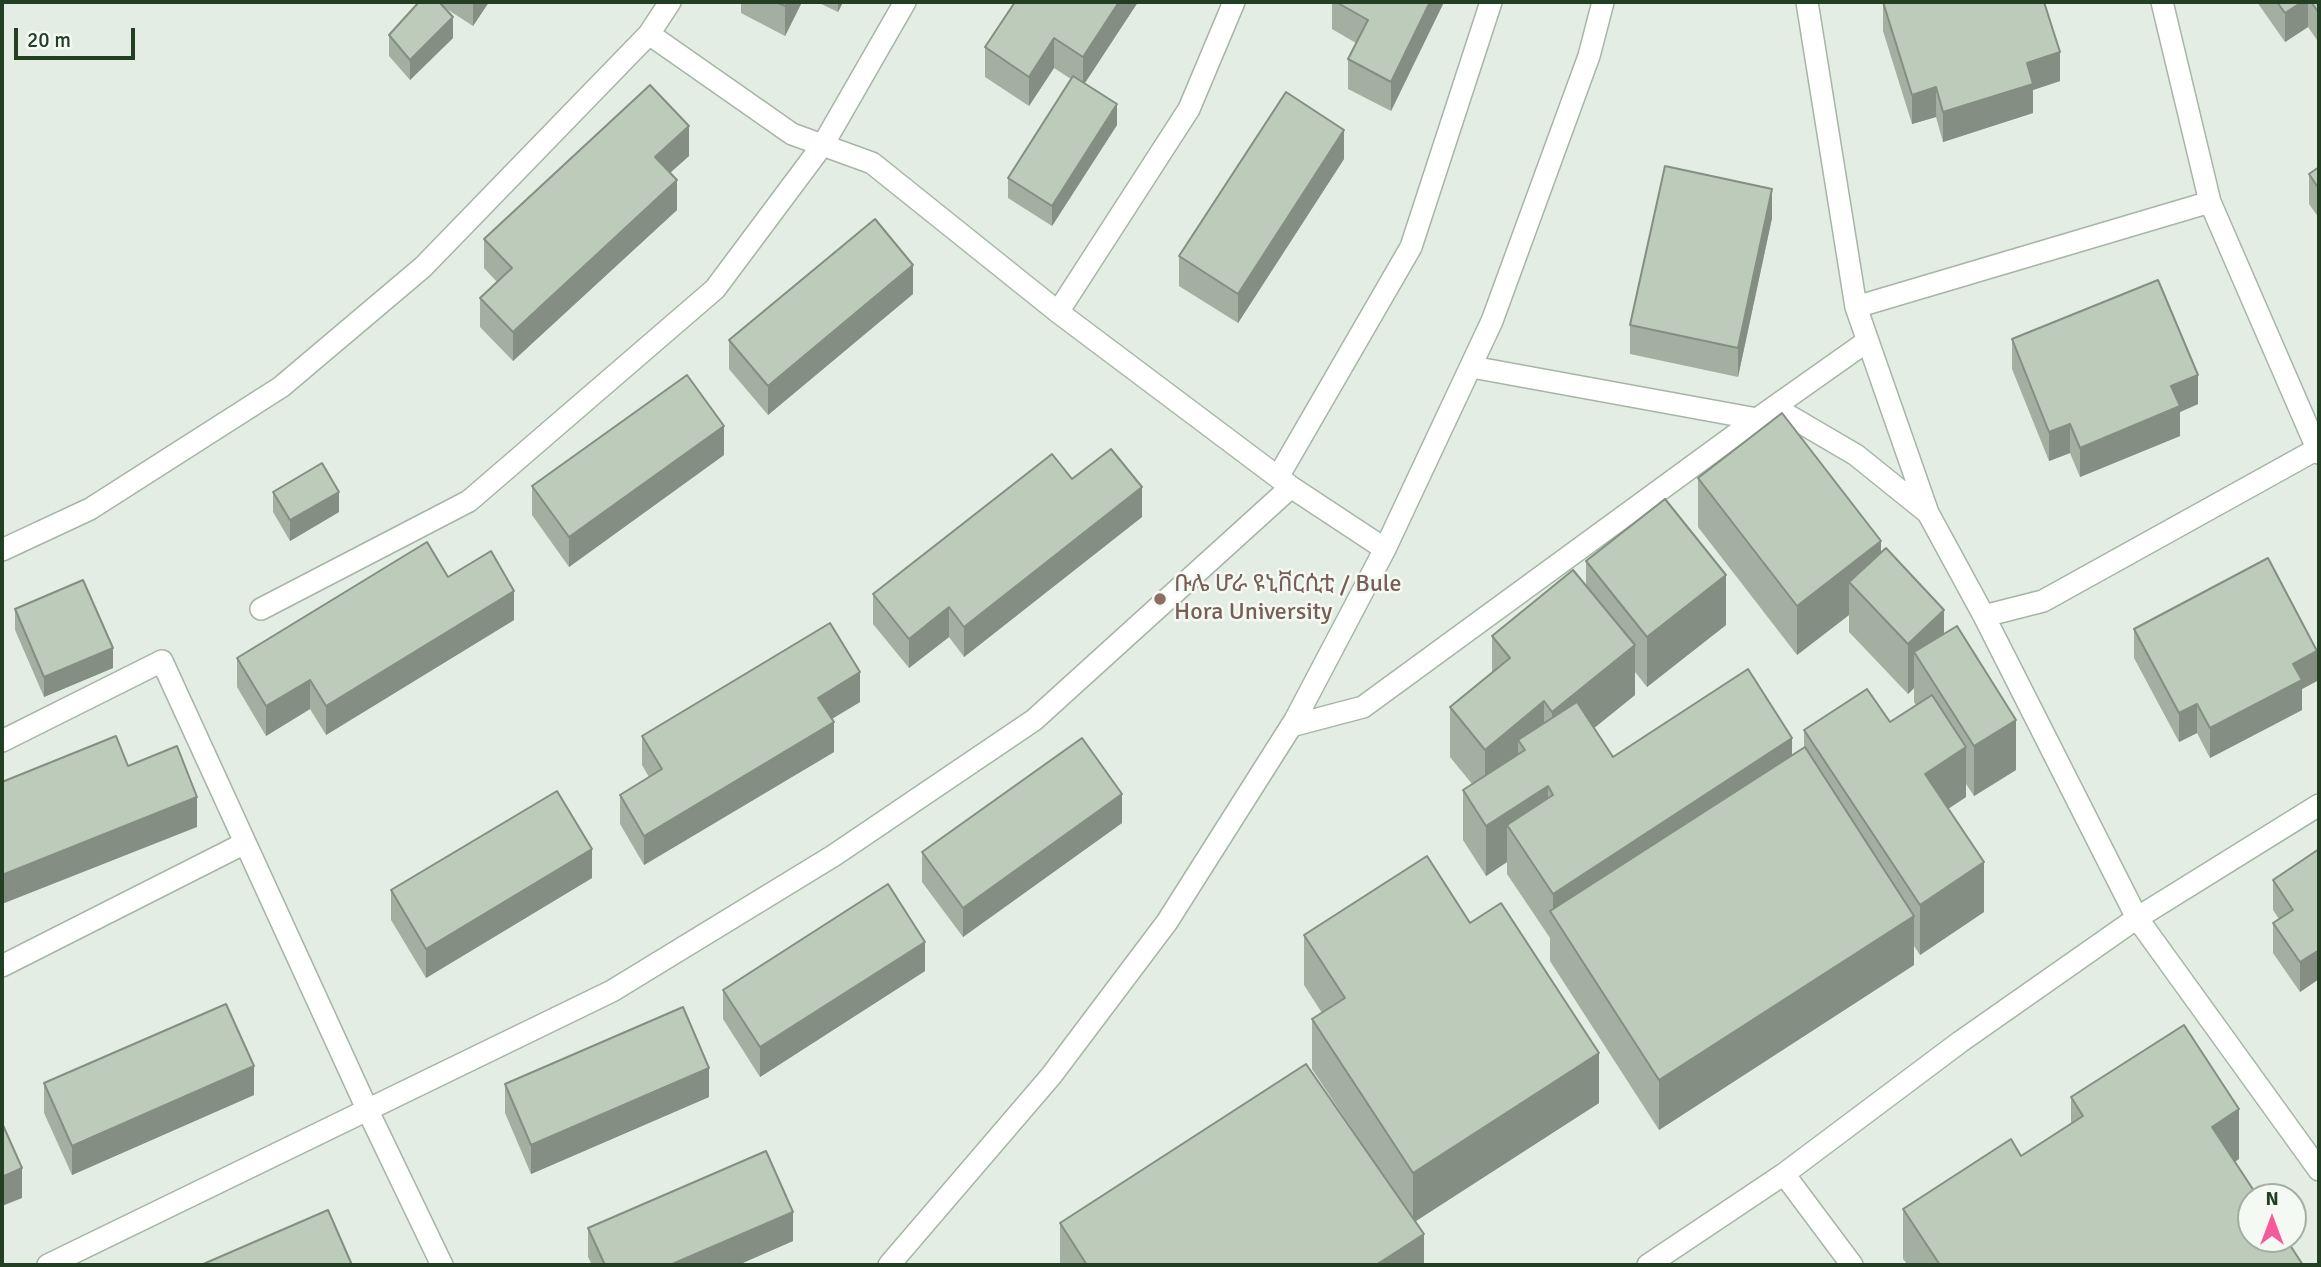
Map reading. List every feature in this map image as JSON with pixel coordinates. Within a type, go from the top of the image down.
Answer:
[{"type":"street","points":[[2,550],[90,509],[281,387],[423,267],[649,34],[670,2]]},
{"type":"street","points":[[261,609],[469,502],[715,289],[824,143],[905,2]]},
{"type":"street","points":[[1058,312],[1189,109],[1234,2]]},
{"type":"street","points":[[48,1265],[612,991],[833,856],[1034,720],[1285,482],[1411,247],[1491,2]]},
{"type":"street","points":[[889,1265],[1051,1076],[1167,922],[1291,726],[1385,549],[1472,368],[1589,56],[1603,2]]},
{"type":"street","points":[[1807,2],[1856,307],[1866,342],[1928,513],[1984,616],[2137,918],[2319,1170]]},
{"type":"street","points":[[1984,616],[2043,601],[2319,450],[2210,202],[2162,2]]},
{"type":"street","points":[[649,34],[792,134],[824,143],[872,163],[1058,312],[1285,482],[1385,549]]},
{"type":"street","points":[[1856,307],[2210,202]]},
{"type":"street","points":[[1291,726],[1363,707],[1866,342]]},
{"type":"street","points":[[1472,368],[1766,413],[1856,455],[1928,513]]},
{"type":"street","points":[[2,741],[162,661],[368,1111],[442,1265]]},
{"type":"street","points":[[1648,1265],[1784,1174],[1960,1042],[2137,918],[2319,805]]},
{"type":"street","points":[[2,966],[245,843]]},
{"type":"street","points":[[1784,1174],[1852,1265]]},
{"type":"building","points":[[419,2],[439,2],[453,17],[410,60],[389,35]]},
{"type":"building","points":[[1015,2],[1119,2],[1083,57],[1054,38],[1029,77],[985,47]]},
{"type":"building","points":[[1336,2],[1430,2],[1391,82],[1348,59],[1368,20]]},
{"type":"building","points":[[1883,2],[2044,2],[2060,52],[2027,63],[2033,84],[1943,112],[1936,87],[1912,95]]},
{"type":"building","points":[[2277,2],[2302,2],[2285,13]]},
{"type":"building","points":[[2311,2],[2319,2],[2319,13]]},
{"type":"building","points":[[1073,76],[1117,104],[1052,206],[1008,178]]},
{"type":"building","points":[[650,85],[689,126],[655,157],[677,180],[513,332],[480,298],[512,268],[484,239]]},
{"type":"building","points":[[1286,92],[1344,130],[1238,294],[1179,256]]},
{"type":"building","points":[[1665,166],[1772,189],[1738,348],[1630,325]]},
{"type":"building","points":[[2319,167],[2319,189],[2309,174]]},
{"type":"building","points":[[875,219],[913,265],[768,386],[729,340]]},
{"type":"building","points":[[2158,280],[2198,375],[2171,386],[2180,406],[2080,448],[2070,424],[2049,432],[2012,339]]},
{"type":"building","points":[[687,375],[724,426],[569,537],[532,486]]},
{"type":"building","points":[[1782,413],[1881,541],[1797,606],[1698,478]]},
{"type":"building","points":[[1111,449],[1142,487],[964,627],[949,607],[909,639],[873,594],[1052,454],[1072,479]]},
{"type":"building","points":[[322,463],[339,492],[290,520],[273,492]]},
{"type":"building","points":[[1665,499],[1726,575],[1647,637],[1586,561]]},
{"type":"building","points":[[427,542],[448,577],[491,551],[514,591],[326,706],[310,680],[266,706],[237,658]]},
{"type":"building","points":[[1886,548],[1944,610],[1908,644],[1849,582]]},
{"type":"building","points":[[2268,558],[2317,651],[2293,664],[2302,680],[2210,728],[2197,704],[2179,713],[2134,629]]},
{"type":"building","points":[[1573,570],[1635,645],[1552,712],[1544,701],[1485,750],[1450,707],[1510,658],[1492,636]]},
{"type":"building","points":[[83,580],[113,648],[44,677],[15,609]]},
{"type":"building","points":[[830,623],[860,672],[818,698],[834,722],[644,836],[620,795],[662,769],[642,736]]},
{"type":"building","points":[[1957,626],[2016,720],[1974,746],[1914,652]]},
{"type":"building","points":[[1748,669],[1792,738],[1553,894],[1507,825],[1553,795],[1548,786],[1486,826],[1463,790],[1525,750],[1518,740],[1577,702],[1613,757]]},
{"type":"building","points":[[1867,689],[1890,722],[1932,695],[1966,747],[1925,774],[1984,862],[1920,905],[1804,730]]},
{"type":"building","points":[[116,736],[128,766],[177,746],[197,797],[2,875],[2,782]]},
{"type":"building","points":[[1082,738],[1122,794],[963,908],[922,852]]},
{"type":"building","points":[[1805,747],[1914,916],[1659,1080],[1550,911]]},
{"type":"building","points":[[557,791],[592,849],[426,949],[391,890]]},
{"type":"building","points":[[2319,849],[2319,950],[2300,962],[2273,923],[2293,910],[2273,880]]},
{"type":"building","points":[[1427,856],[1470,923],[1501,903],[1599,1053],[1413,1173],[1312,1019],[1345,998],[1304,935]]},
{"type":"building","points":[[888,884],[925,942],[760,1047],[723,990]]},
{"type":"building","points":[[226,1004],[254,1066],[72,1146],[44,1083]]},
{"type":"building","points":[[683,1007],[709,1068],[531,1145],[505,1084]]},
{"type":"building","points":[[2184,1025],[2239,1109],[2212,1127],[2249,1183],[2237,1183],[2237,1253],[2295,1253],[2303,1265],[1940,1265],[1903,1209],[2011,1139],[2021,1156],[2083,1116],[2071,1097]]},
{"type":"building","points":[[1306,1064],[1424,1234],[1376,1265],[1087,1265],[1060,1223]]},
{"type":"building","points":[[2,1123],[22,1168],[2,1177]]},
{"type":"building","points":[[766,1151],[793,1212],[670,1265],[605,1265],[588,1228]]},
{"type":"building","points":[[328,1210],[352,1265],[201,1265]]},
{"type":"place","name":"ቡሌ ሆራ ዩኒቨርሲቲ / Bule Hora University","points":[[1160,599]]}]
